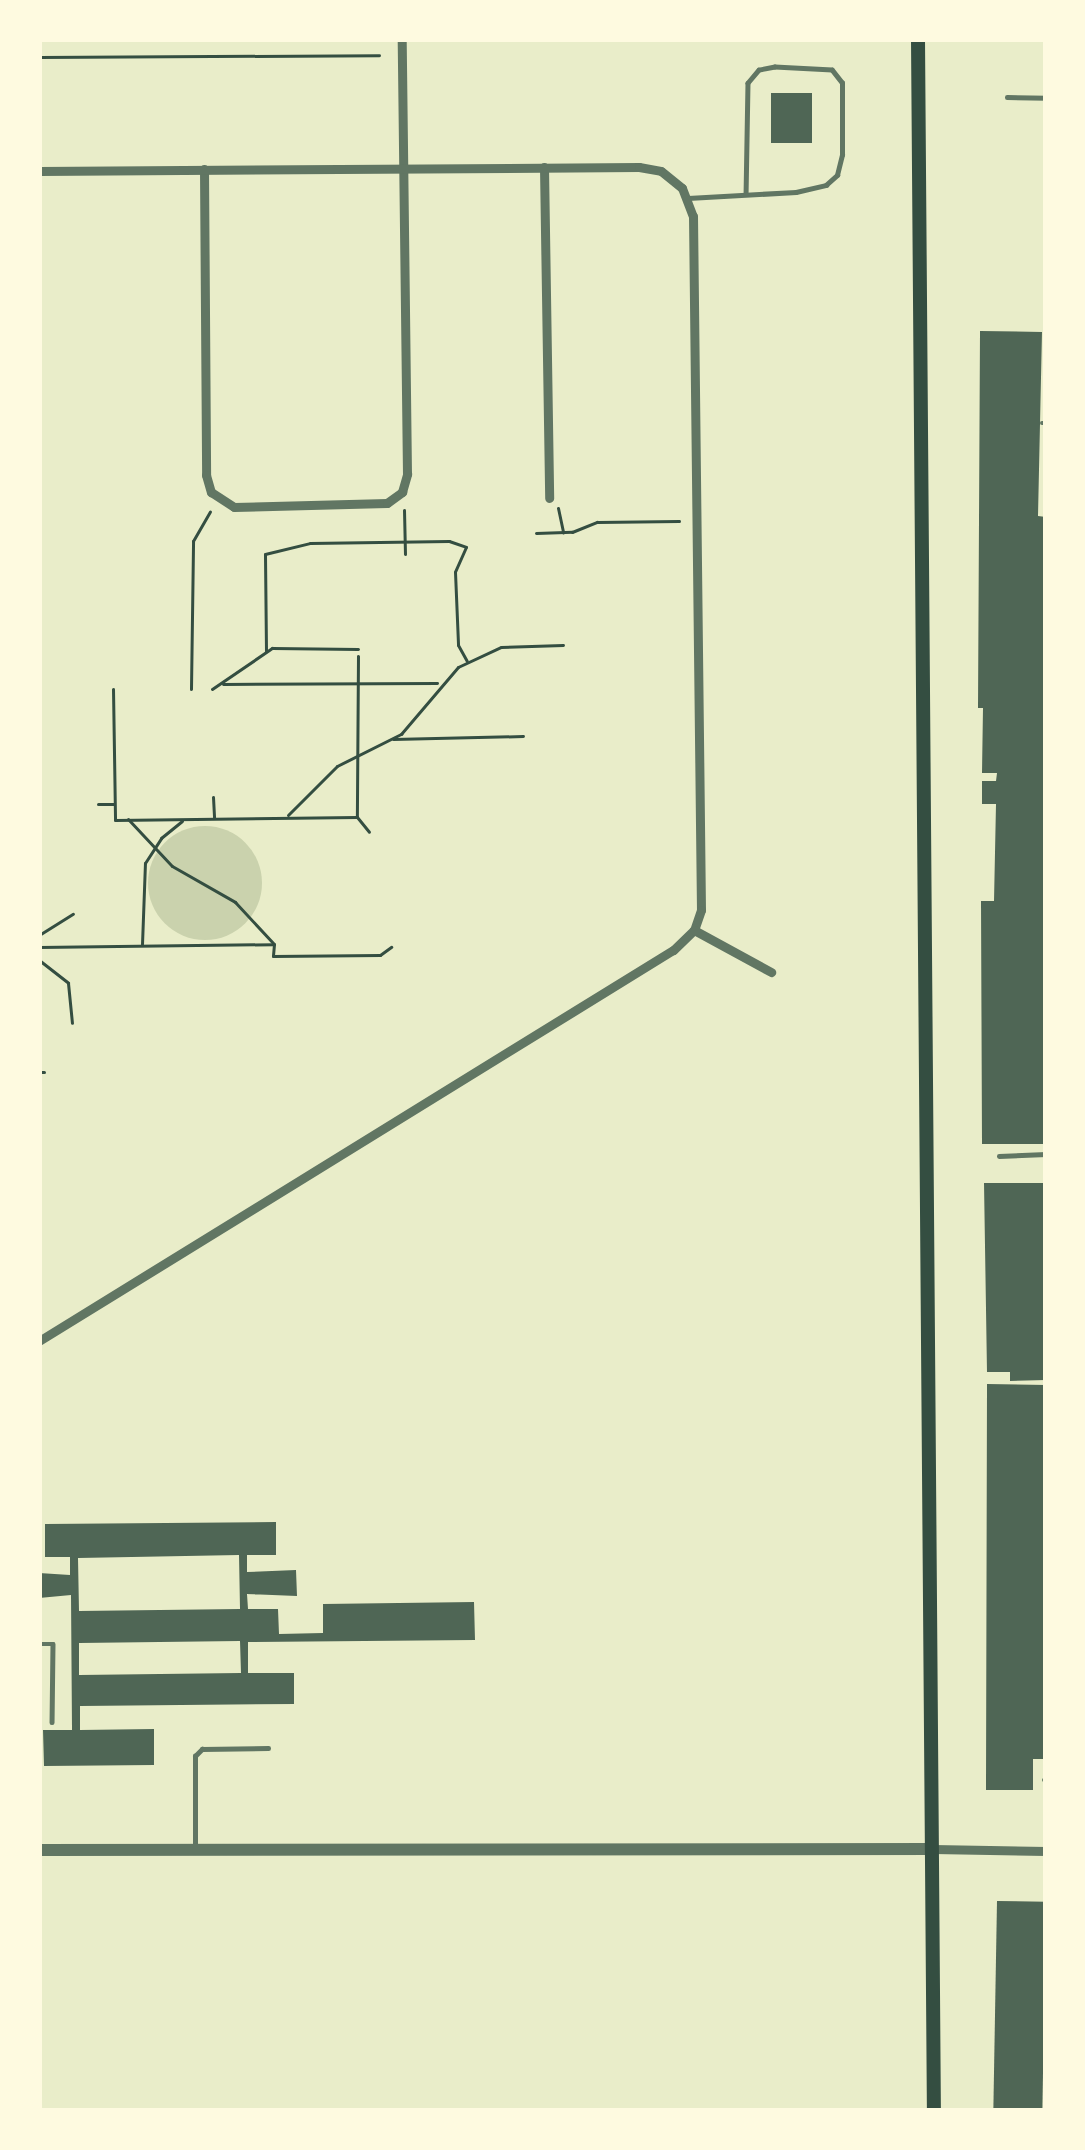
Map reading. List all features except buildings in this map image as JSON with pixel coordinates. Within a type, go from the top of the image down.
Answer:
[{"type":"main road","points":[[918,39],[934,2111]]},
{"type":"street","points":[[204,169],[206,476],[217,499],[235,507],[379,505],[402,492],[406,474],[402,39]]},
{"type":"street","points":[[544,167],[554,499]]},
{"type":"street","points":[[39,170],[650,167],[674,179],[694,216],[700,863],[700,910],[694,930],[673,950],[39,1341]]},
{"type":"street","points":[[694,930],[771,972]]},
{"type":"street","points":[[39,1850],[1046,1850]]},
{"type":"lane","points":[[688,198],[746,194],[815,189],[836,175],[842,155],[842,83],[832,70],[775,67],[759,70],[748,83],[746,194]]},
{"type":"lane","points":[[1007,98],[1046,98]]},
{"type":"lane","points":[[999,1156],[1046,1154]]},
{"type":"lane","points":[[39,1644],[52,1644],[52,1722]]},
{"type":"lane","points":[[195,1850],[195,1756],[202,1749],[268,1748]]},
{"type":"path","points":[[39,57],[379,55]]},
{"type":"path","points":[[191,688],[193,541],[217,499]]},
{"type":"path","points":[[554,499],[562,532]]},
{"type":"path","points":[[404,510],[405,554]]},
{"type":"path","points":[[536,533],[562,532],[597,522],[681,521]]},
{"type":"path","points":[[266,651],[265,554],[310,543],[449,541],[466,547],[455,572],[458,645],[467,661]]},
{"type":"path","points":[[554,634],[555,646]]},
{"type":"path","points":[[393,739],[441,682],[467,661],[502,647],[563,645]]},
{"type":"path","points":[[223,684],[223,677],[266,651],[358,649]]},
{"type":"path","points":[[358,656],[357,817],[369,832]]},
{"type":"path","points":[[212,688],[223,684],[441,682]]},
{"type":"path","points":[[113,689],[115,820],[357,817]]},
{"type":"path","points":[[286,818],[323,777],[393,739],[523,736]]},
{"type":"path","points":[[213,797],[214,818]]},
{"type":"path","points":[[98,804],[114,803]]},
{"type":"path","points":[[128,819],[185,876],[235,902],[274,944],[274,956],[380,955],[391,947]]},
{"type":"path","points":[[142,946],[142,883],[154,847],[182,825],[182,819]]},
{"type":"path","points":[[39,935],[73,914]]},
{"type":"path","points":[[39,947],[274,944]]},
{"type":"path","points":[[160,946],[160,955]]},
{"type":"path","points":[[39,960],[68,983],[72,1024]]},
{"type":"green space","points":[[205,826],[237,835],[253,851],[262,883],[253,915],[237,931],[205,940],[173,931],[157,915],[148,883],[157,851],[173,835]]}]
